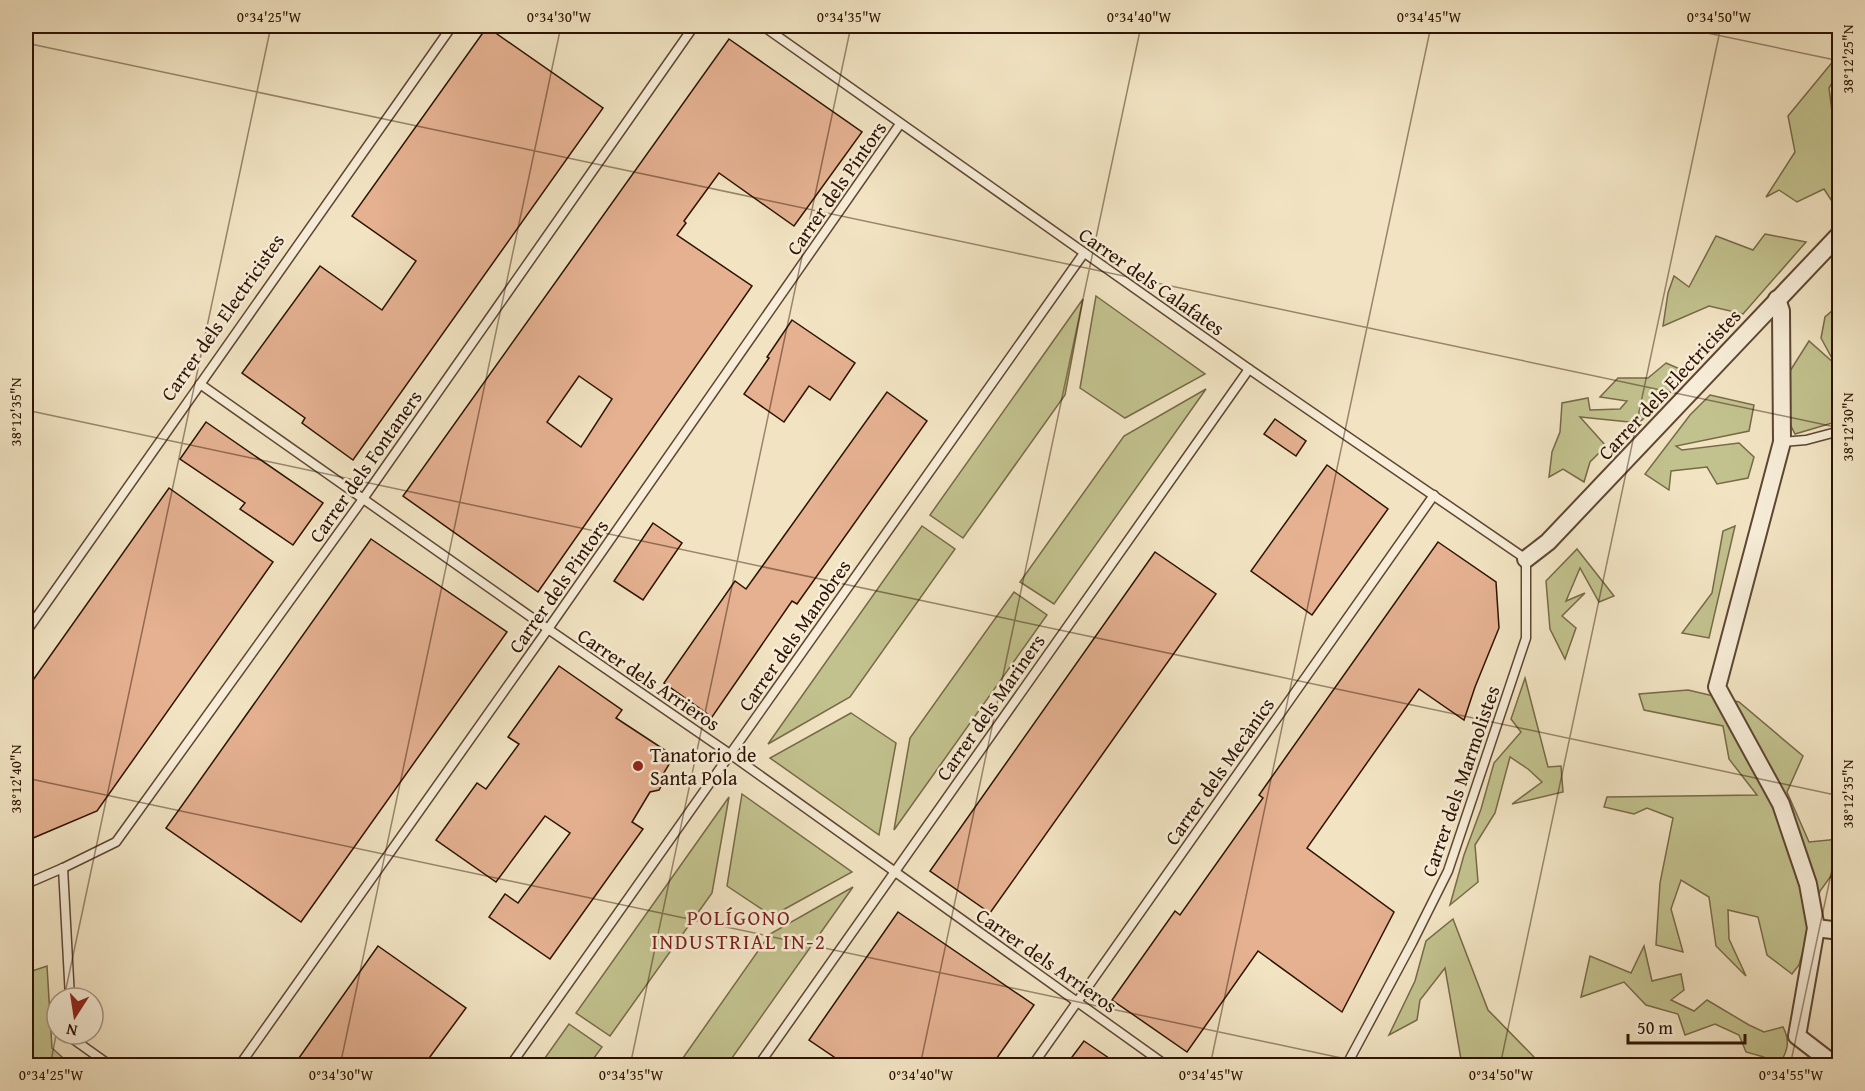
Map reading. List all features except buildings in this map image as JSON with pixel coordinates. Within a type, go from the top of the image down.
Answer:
[{"type":"street","name":"Carrer dels Electricistes","points":[[1526,559],[1548,542],[1839,234]]},
{"type":"street","points":[[1777,300],[1781,311],[1782,442],[1717,687],[1781,804],[1808,884],[1816,927],[1797,1036],[1836,1065]]},
{"type":"street","points":[[1816,927],[1839,931]]},
{"type":"lane","name":"Carrer dels Electricistes","points":[[26,632],[452,26]]},
{"type":"lane","name":"Carrer dels Fontaners","points":[[26,884],[116,842],[363,499],[694,26]]},
{"type":"lane","name":"Carrer dels Calafates","points":[[763,26],[1249,369],[1526,559]]},
{"type":"lane","name":"Carrer dels Pintors","points":[[239,1065],[548,630],[900,124]]},
{"type":"lane","name":"Carrer dels Manobres","points":[[510,1065],[1084,253]]},
{"type":"lane","name":"Carrer dels Mariners","points":[[758,1065],[1249,369]]},
{"type":"lane","name":"Carrer dels Arrieros","points":[[200,384],[548,630],[730,754],[1167,1065]]},
{"type":"lane","points":[[1782,442],[1806,440],[1839,431]]},
{"type":"lane","name":"Carrer dels Mecànics","points":[[1032,1065],[1434,495]]},
{"type":"lane","name":"Carrer dels Marmolistes","points":[[1346,1065],[1412,944],[1448,871],[1526,638],[1526,559]]},
{"type":"lane","points":[[63,868],[69,986]]},
{"type":"lane","points":[[83,1046],[111,1065]]},
{"type":"green space","points":[[1839,54],[1839,71],[1829,88],[1834,127],[1832,146],[1839,152],[1839,212],[1824,189],[1797,202],[1779,190],[1766,197],[1795,152],[1788,116]]},
{"type":"green space","points":[[1765,234],[1806,242],[1743,314],[1709,306],[1663,326],[1668,293],[1674,276],[1689,287],[1716,236],[1753,250]]},
{"type":"green space","points":[[1096,296],[1205,374],[1125,418],[1080,388]]},
{"type":"green space","points":[[1083,299],[1065,395],[963,538],[930,515]]},
{"type":"green space","points":[[1839,305],[1839,421],[1795,434],[1790,424],[1790,371],[1809,341],[1835,364],[1821,338],[1825,317]]},
{"type":"green space","points":[[1666,363],[1689,373],[1639,423],[1580,417],[1606,446],[1590,462],[1584,482],[1563,469],[1549,477],[1552,452],[1560,432],[1562,403],[1588,398],[1590,410],[1620,409],[1627,401],[1600,397],[1618,378],[1648,378]]},
{"type":"green space","points":[[1206,389],[1054,604],[1020,582],[1124,436]]},
{"type":"green space","points":[[1710,395],[1754,405],[1749,431],[1676,446],[1682,450],[1739,443],[1754,457],[1748,478],[1717,484],[1707,467],[1671,471],[1669,490],[1645,474],[1690,415]]},
{"type":"green space","points":[[922,526],[955,549],[850,697],[768,744]]},
{"type":"green space","points":[[1735,526],[1709,638],[1682,633],[1712,593],[1723,531]]},
{"type":"green space","points":[[1577,549],[1614,596],[1599,602],[1580,568],[1566,601],[1585,593],[1562,616],[1576,628],[1565,659],[1550,629],[1546,581]]},
{"type":"green space","points":[[1014,592],[1047,615],[894,830],[910,738]]},
{"type":"green space","points":[[1525,678],[1548,767],[1561,766],[1563,792],[1512,804],[1542,782],[1510,757],[1495,813],[1475,845],[1478,882],[1450,905],[1494,763],[1521,732],[1511,719]]},
{"type":"green space","points":[[1688,690],[1739,702],[1803,756],[1787,792],[1809,842],[1839,839],[1839,865],[1820,891],[1799,965],[1792,974],[1767,955],[1758,917],[1728,910],[1729,939],[1746,976],[1716,946],[1709,897],[1681,880],[1671,909],[1683,952],[1656,945],[1660,883],[1673,818],[1647,808],[1634,814],[1604,807],[1607,797],[1757,795],[1729,759],[1723,726],[1644,710],[1639,694]]},
{"type":"green space","points":[[851,713],[896,743],[879,835],[770,758]]},
{"type":"green space","points":[[742,794],[852,872],[772,916],[727,886]]},
{"type":"green space","points":[[729,797],[712,893],[610,1036],[576,1013]]},
{"type":"green space","points":[[853,887],[727,1065],[678,1065],[770,934]]},
{"type":"green space","points":[[1453,919],[1488,1010],[1534,1057],[1534,1065],[1462,1065],[1445,968],[1420,1000],[1417,1020],[1389,1035],[1415,981],[1426,941]]},
{"type":"green space","points":[[1644,946],[1652,981],[1681,974],[1684,990],[1671,1000],[1694,1011],[1707,1000],[1764,1032],[1783,1027],[1787,1037],[1787,1047],[1779,1065],[1766,1065],[1764,1057],[1746,1052],[1739,1035],[1715,1024],[1685,1035],[1678,1014],[1646,1005],[1624,982],[1581,997],[1590,956],[1631,973]]},
{"type":"green space","points":[[47,966],[45,1046],[52,1046],[71,1065],[26,1065],[26,973]]},
{"type":"green space","points":[[569,1024],[602,1047],[589,1065],[540,1065]]},
{"type":"place","name":"Tanatorio de Santa Pola","points":[[638,766]]},
{"type":"district","name":"POLÍGONO INDUSTRIAL IN-2","points":[[739,929]]}]
